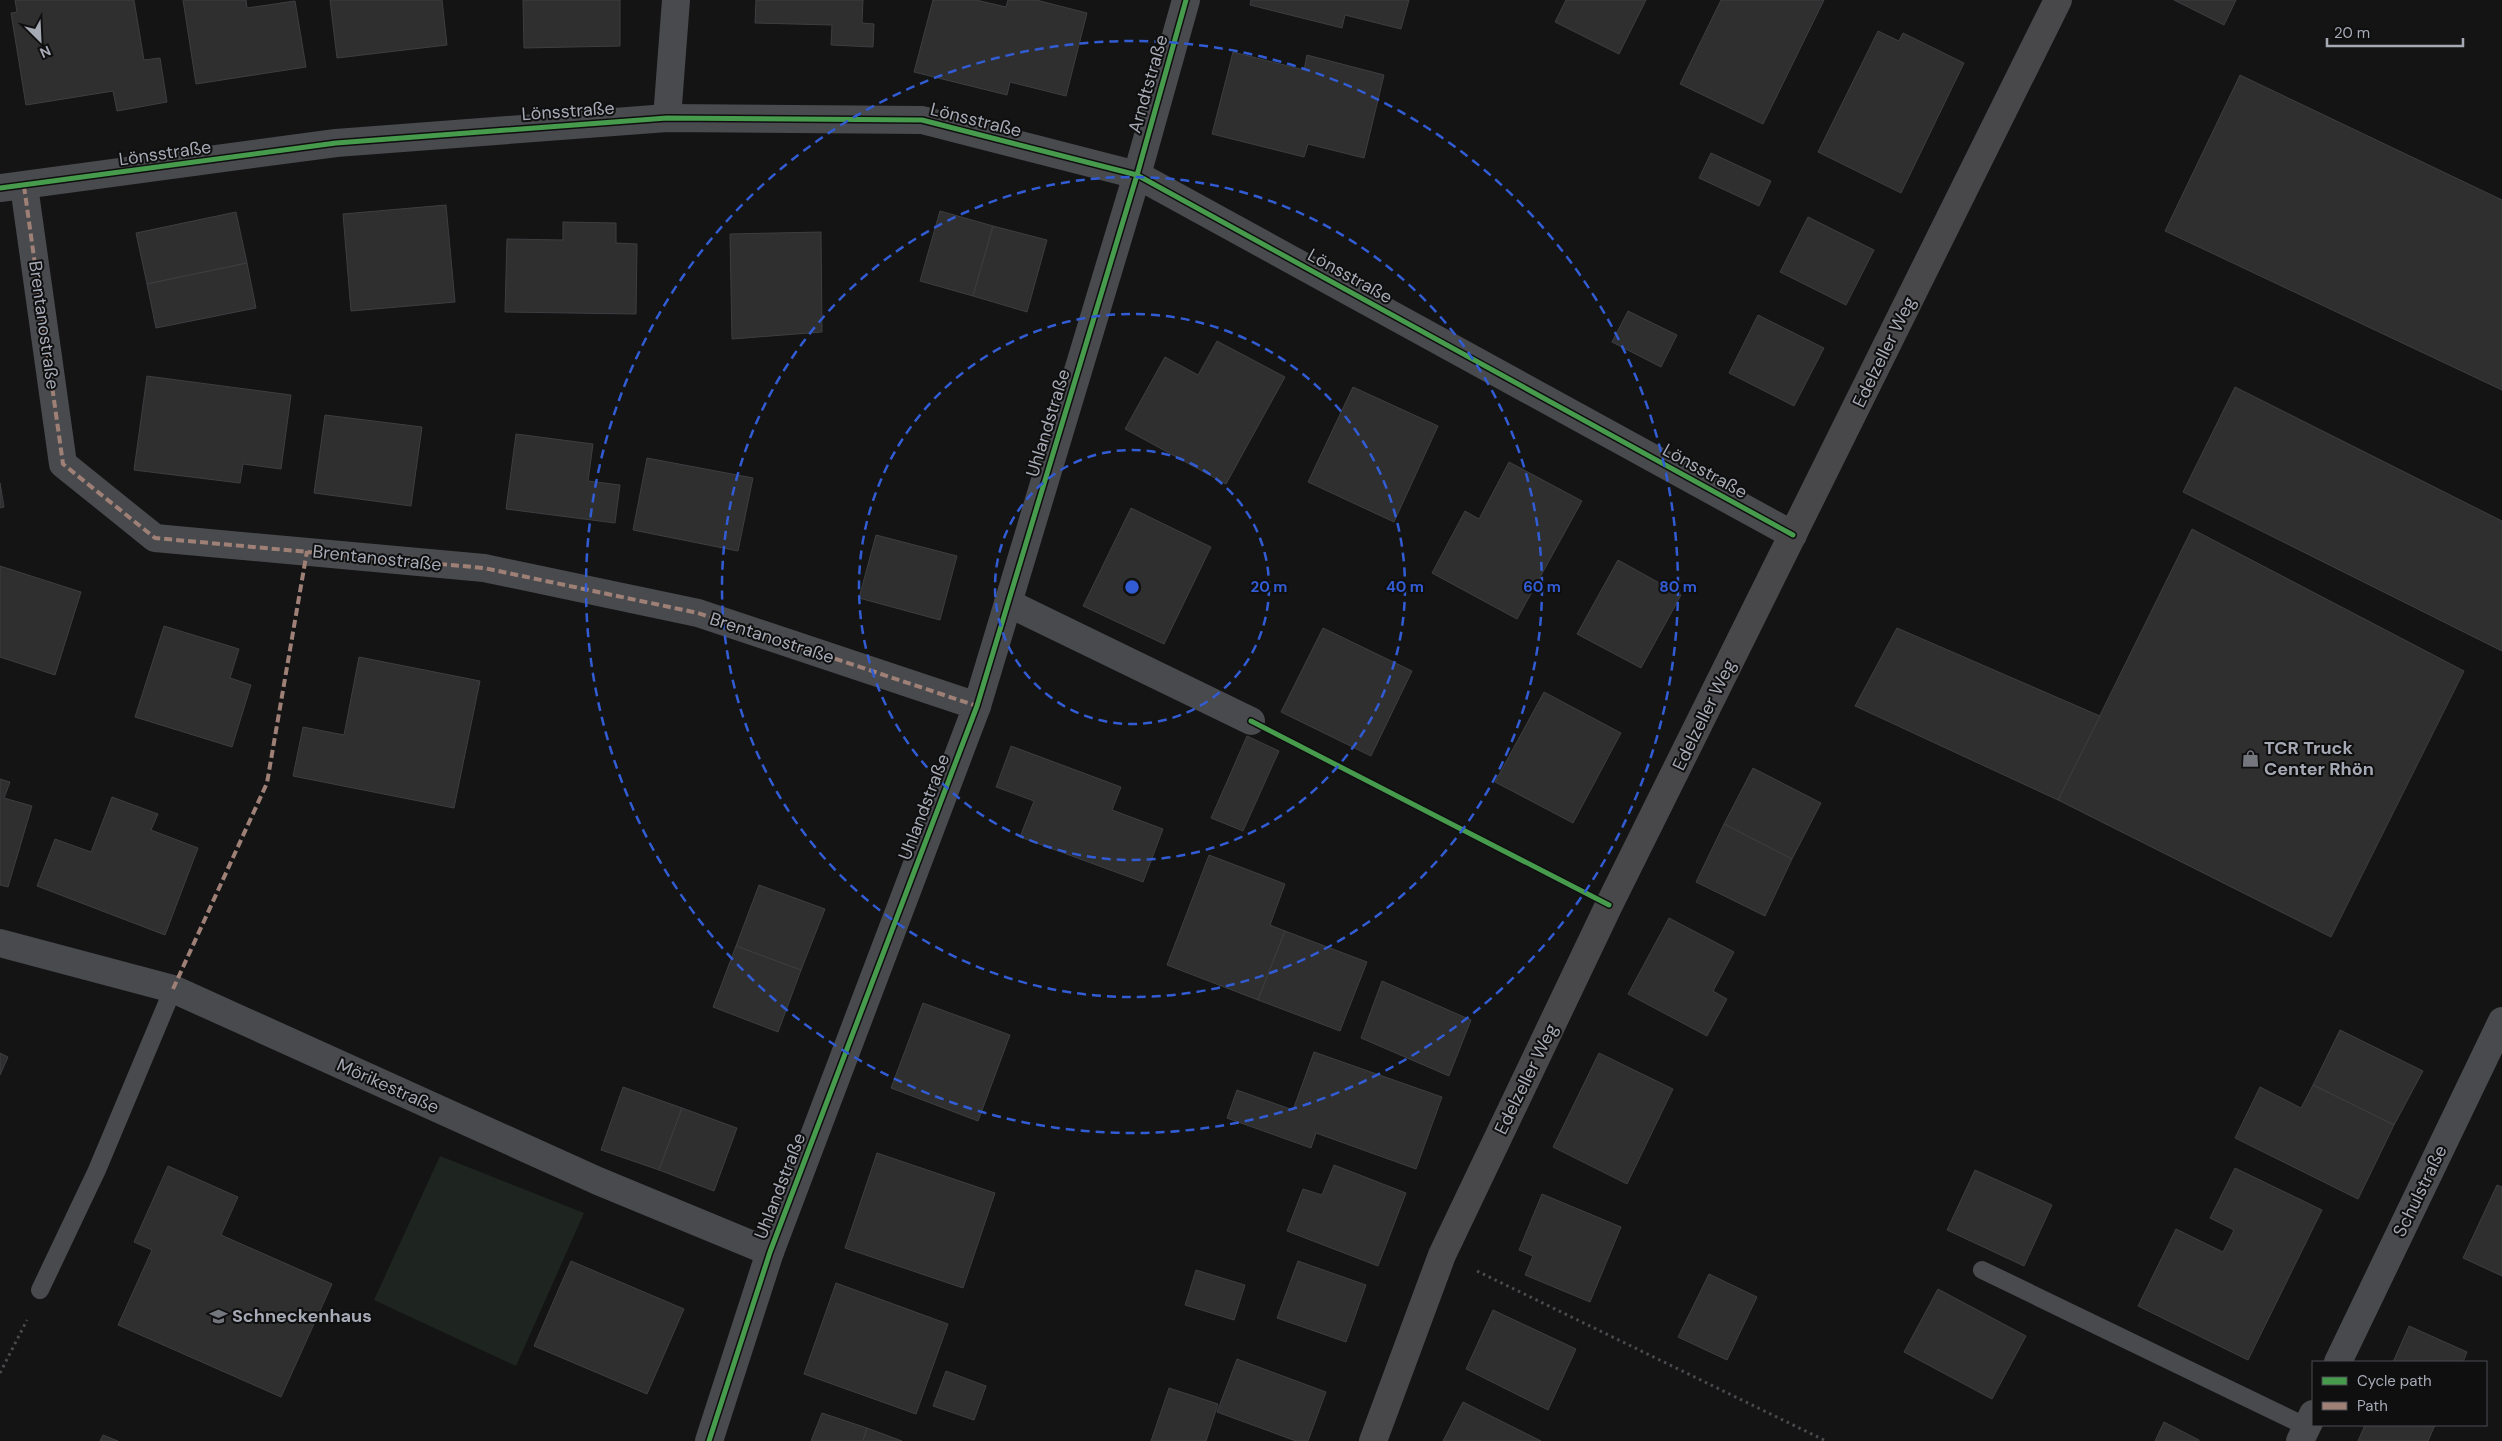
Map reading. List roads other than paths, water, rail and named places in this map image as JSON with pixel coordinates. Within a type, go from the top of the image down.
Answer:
[{"type":"main road","name":"Edelzeller Weg","points":[[1373,1441],[1442,1255],[1609,905],[2058,0]]},
{"type":"street","points":[[666,118],[676,0]]},
{"type":"street","name":"Arndtstraße","points":[[1137,174],[1186,0]]},
{"type":"street","name":"Lönsstraße","points":[[12,187],[336,143],[666,118],[922,120],[1137,174],[1793,535]]},
{"type":"street","name":"Uhlandstraße","points":[[709,1441],[770,1252],[977,706],[1137,174]]},
{"type":"street","name":"Brentanostraße","points":[[12,187],[64,464],[155,538],[484,568],[698,613],[977,706]]},
{"type":"street","points":[[1008,603],[1251,721]]},
{"type":"street","name":"Mörikestraße","points":[[0,943],[173,989],[598,1181],[770,1252]]},
{"type":"street","name":"Schulstraße","points":[[2339,1361],[2495,1053],[2502,1021]]},
{"type":"lane","points":[[40,1290],[97,1170],[173,989]]},
{"type":"lane","points":[[1982,1270],[2307,1427]]},
{"type":"place","name":"TCR Truck Center Rhön","points":[[2250,758]]},
{"type":"place","name":"Schneckenhaus","points":[[218,1316]]}]
